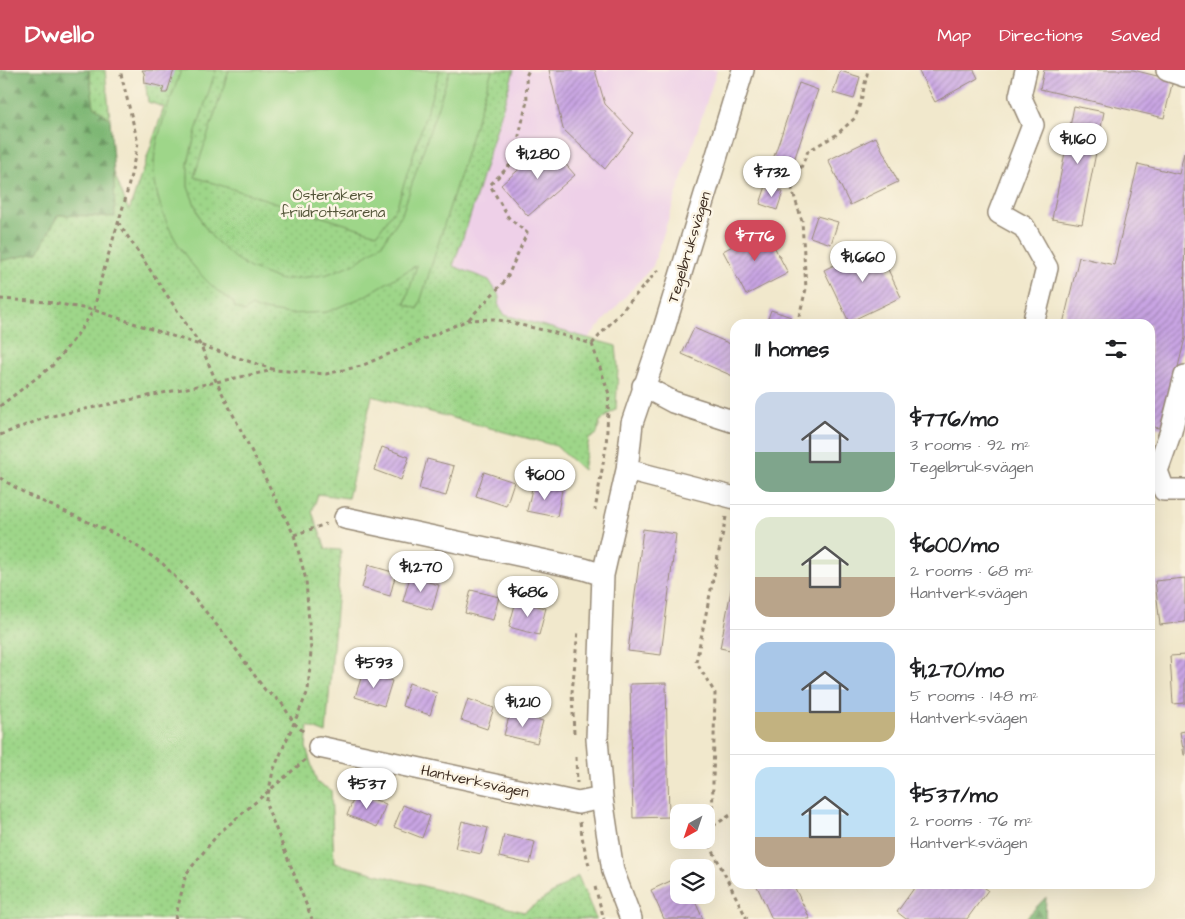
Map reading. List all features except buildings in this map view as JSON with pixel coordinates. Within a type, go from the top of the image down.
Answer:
[{"type":"street","name":"Tegelbruksvägen","points":[[627,470],[632,422],[663,332],[743,70]]},
{"type":"street","points":[[1026,70],[1020,96],[1034,125],[999,213],[1024,228],[1047,268],[1034,319]]},
{"type":"street","points":[[1168,70],[1185,76]]},
{"type":"street","points":[[1155,466],[1171,431],[1185,376]]},
{"type":"street","points":[[643,386],[673,402],[730,420]]},
{"type":"street","points":[[631,919],[613,871],[602,798],[597,739],[602,575],[627,470],[730,497]]},
{"type":"street","points":[[1155,474],[1164,490],[1185,490]]},
{"type":"street","points":[[345,518],[574,567],[602,575]]},
{"type":"street","name":"Hantverksvägen","points":[[319,747],[578,803],[602,798]]},
{"type":"path","points":[[0,406],[52,366],[75,338],[94,310],[126,197],[138,143],[120,70]]},
{"type":"path","points":[[468,320],[506,280],[527,233],[508,217],[490,185],[513,162],[527,101],[526,76],[529,70]]},
{"type":"path","points":[[798,319],[806,289],[802,221],[792,189],[808,151],[836,135],[855,118],[868,70]]},
{"type":"path","points":[[118,222],[201,346],[216,381],[294,535],[306,580],[311,651],[308,691],[273,771],[266,804],[312,919]]},
{"type":"path","points":[[592,344],[660,268]]},
{"type":"path","points":[[0,298],[47,302],[94,310],[275,370],[326,374],[361,366],[468,320],[494,319],[552,332],[592,344]]},
{"type":"path","points":[[592,344],[609,394],[606,446]]},
{"type":"path","points":[[0,435],[47,417],[275,370]]},
{"type":"path","points":[[0,478],[28,495],[126,539],[163,564],[230,641],[265,690],[282,702],[294,723],[319,747],[218,834],[186,874],[175,919]]},
{"type":"path","points":[[713,804],[715,693],[696,662],[730,507]]},
{"type":"path","points":[[294,535],[345,518]]},
{"type":"path","points":[[715,825],[730,815]]},
{"type":"path","points":[[712,849],[730,885]]},
{"type":"path","points":[[732,889],[747,919]]},
{"type":"shaded area","points":[[514,70],[717,70],[653,266],[588,338],[505,315],[498,304],[453,266],[470,217]]},
{"type":"green space","points":[[0,70],[89,70],[94,106],[110,119],[115,217],[58,215],[38,253],[0,261]]},
{"type":"green space","points":[[89,70],[105,70],[110,119],[94,106]]},
{"type":"green space","name":"Österåkers friidrottsarena","points":[[142,70],[514,70],[470,217],[453,266],[489,280],[500,297],[498,304],[505,315],[616,346],[618,367],[616,409],[600,421],[597,434],[589,439],[583,470],[556,446],[372,396],[348,498],[318,494],[312,512],[326,549],[341,550],[326,733],[308,726],[306,747],[317,783],[331,790],[334,863],[524,912],[578,876],[596,919],[0,919],[0,261],[38,253],[58,215],[115,217],[114,173],[129,211],[164,107],[148,102]]},
{"type":"green space","points":[[181,70],[216,70],[196,131],[188,163],[188,187],[202,223],[213,238],[233,257],[250,268],[281,280],[325,275],[356,263],[383,243],[402,214],[450,70],[492,70],[418,309],[405,304],[417,265],[363,297],[327,312],[290,314],[258,309],[251,306],[245,312],[234,307],[234,303],[197,271],[175,239],[166,221],[159,203],[155,184],[154,165],[158,137]]},
{"type":"green space","name":"Österåkers friidrottsarena","points":[[229,70],[440,70],[397,206],[377,234],[194,177]]},
{"type":"green space","points":[[1046,897],[1045,919],[1025,919]]}]
